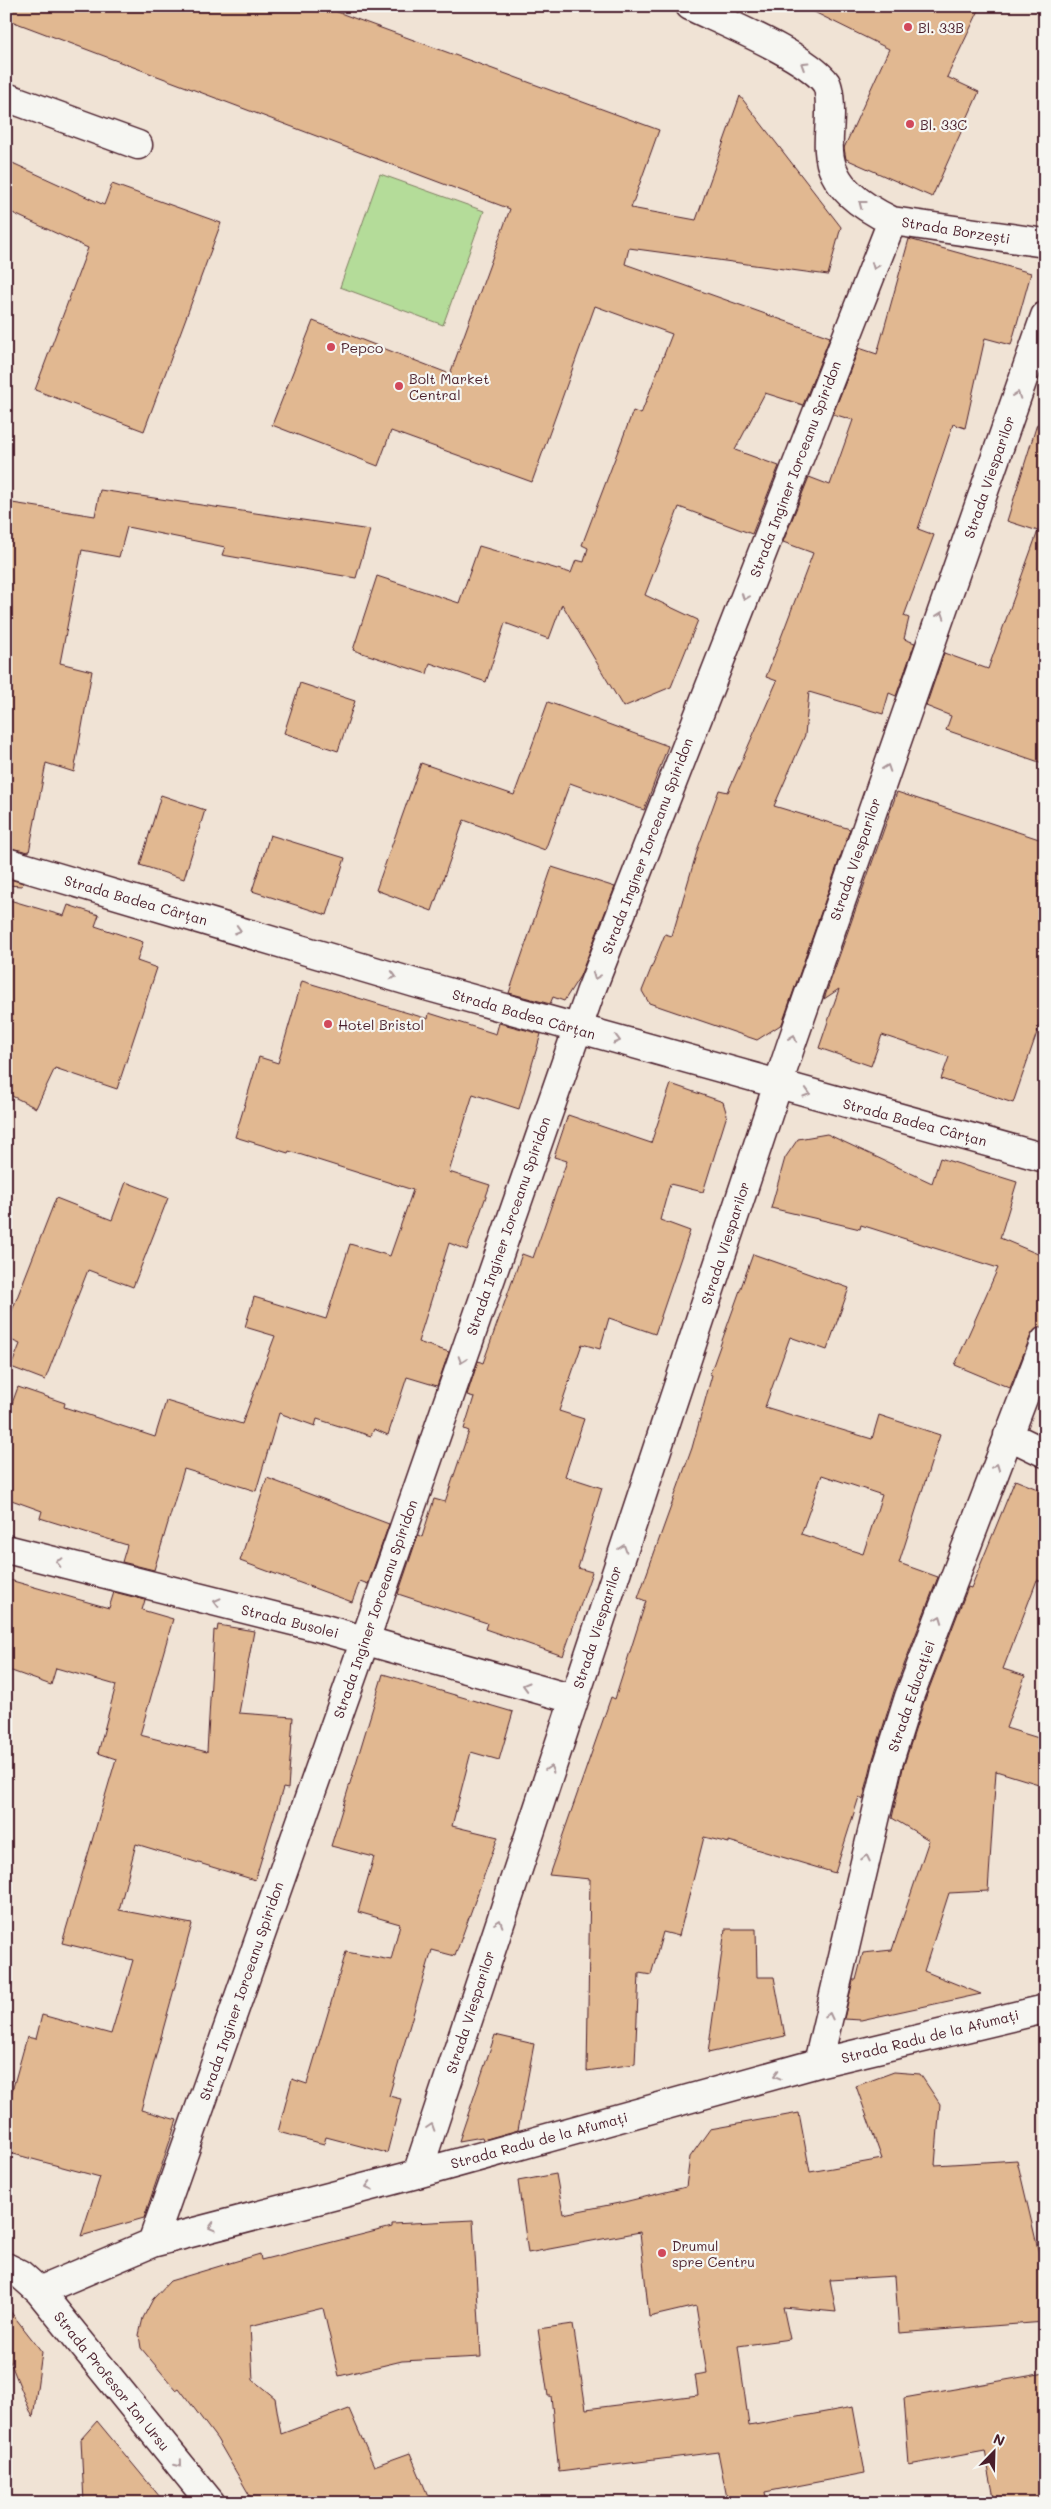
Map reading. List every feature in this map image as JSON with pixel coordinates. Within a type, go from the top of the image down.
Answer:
[{"type":"street","name":"Strada Borzești","points":[[690,6],[789,55],[816,72],[827,86],[830,109],[829,152],[833,171],[847,192],[870,210],[892,221],[1045,243]]},
{"type":"street","points":[[6,97],[138,145]]},
{"type":"street","name":"Strada Inginer Iorceanu Spiridon","points":[[152,2243],[365,1640],[577,1029],[892,221]]},
{"type":"street","name":"Strada Viesparilor","points":[[417,2174],[778,1084],[1045,316]]},
{"type":"street","name":"Strada Badea Cârțan","points":[[6,862],[577,1029],[1045,1158]]},
{"type":"street","name":"Strada Educației","points":[[818,2063],[888,1764],[910,1697],[1045,1341]]},
{"type":"street","points":[[1008,1435],[1045,1452]]},
{"type":"street","name":"Strada Busolei","points":[[6,1549],[365,1640],[573,1699]]},
{"type":"street","name":"Strada Radu de la Afumați","points":[[38,2290],[152,2243],[417,2174],[818,2063],[1045,2009]]},
{"type":"street","name":"Strada Profesor Ion Ursu","points":[[6,2267],[20,2274],[38,2290],[210,2503]]},
{"type":"green space","points":[[380,174],[484,211],[443,325],[340,287]]},
{"type":"building","points":[[6,6],[321,6],[659,130],[631,208],[696,220],[740,96],[841,227],[828,275],[629,248],[625,264],[830,337],[803,405],[765,393],[735,450],[779,466],[752,534],[679,507],[645,595],[698,620],[671,687],[623,707],[562,604],[549,639],[505,623],[486,682],[430,663],[427,674],[353,650],[377,576],[459,603],[479,546],[571,573],[576,560],[584,562],[588,548],[582,545],[633,411],[641,414],[672,334],[595,306],[532,482],[391,431],[378,466],[272,425],[313,321],[450,374],[510,209],[6,19]]},
{"type":"building","name":"Bl. 33C","points":[[802,6],[981,6],[947,77],[979,92],[932,197],[846,159],[844,148],[889,49]]},
{"type":"building","points":[[6,160],[104,205],[112,184],[221,223],[144,431],[35,390],[88,248],[6,210]]},
{"type":"building","points":[[909,239],[1031,273],[1011,345],[985,338],[965,428],[953,424],[918,529],[934,535],[904,616],[909,618],[904,639],[915,643],[896,696],[889,693],[883,714],[809,692],[805,735],[774,806],[850,829],[782,1024],[757,1040],[649,1003],[642,991],[665,934],[672,936],[698,848],[719,790],[728,792],[777,681],[766,677],[813,553],[783,542],[809,477],[830,485],[853,420],[833,414],[859,348],[877,354]]},
{"type":"building","points":[[1037,424],[1045,425],[1045,764],[946,730],[951,716],[926,706],[944,653],[988,669],[1038,531],[1007,521]]},
{"type":"building","points":[[100,490],[370,530],[356,578],[222,555],[225,547],[127,527],[119,557],[82,550],[60,663],[92,671],[74,772],[46,763],[29,852],[6,847],[6,502],[95,516]]},
{"type":"building","points":[[300,683],[355,701],[338,751],[284,733]]},
{"type":"building","points":[[548,702],[668,746],[644,810],[570,783],[545,850],[464,820],[432,911],[376,890],[421,763],[514,795]]},
{"type":"building","points":[[897,792],[1045,841],[1045,1009],[1013,1103],[941,1079],[949,1057],[882,1035],[871,1066],[819,1048],[839,989],[824,999]]},
{"type":"building","points":[[161,795],[205,810],[184,879],[140,865]]},
{"type":"building","points":[[270,835],[345,858],[327,915],[252,891]]},
{"type":"building","points":[[552,867],[615,887],[580,976],[564,1001],[553,997],[550,1004],[509,993]]},
{"type":"building","points":[[6,878],[23,883],[22,886],[6,885]]},
{"type":"building","points":[[6,899],[64,916],[68,905],[99,915],[95,926],[143,942],[137,961],[157,968],[117,1089],[55,1068],[36,1108],[6,1093]]},
{"type":"building","points":[[302,981],[428,1019],[429,1013],[496,1034],[499,1023],[541,1034],[519,1109],[473,1094],[449,1172],[490,1185],[467,1250],[449,1243],[418,1342],[449,1352],[437,1386],[407,1377],[388,1435],[374,1429],[371,1436],[317,1419],[315,1426],[279,1413],[256,1491],[184,1469],[154,1570],[122,1562],[127,1545],[40,1518],[42,1511],[6,1498],[6,1420],[18,1387],[65,1403],[64,1407],[155,1437],[166,1401],[242,1424],[275,1336],[245,1327],[254,1297],[326,1319],[350,1244],[390,1256],[413,1190],[289,1151],[288,1153],[235,1137],[259,1057],[278,1063]]},
{"type":"building","points":[[671,1084],[723,1102],[727,1115],[703,1192],[670,1184],[660,1220],[690,1231],[655,1334],[609,1318],[600,1349],[582,1344],[559,1411],[584,1419],[565,1476],[602,1488],[578,1568],[592,1572],[563,1656],[485,1629],[487,1623],[398,1594],[418,1535],[422,1537],[434,1499],[445,1502],[469,1431],[464,1429],[474,1397],[467,1395],[478,1361],[483,1363],[522,1254],[533,1258],[567,1161],[554,1157],[568,1115],[651,1143]]},
{"type":"building","points":[[827,1134],[932,1183],[940,1158],[1017,1182],[1000,1238],[1045,1257],[1045,1326],[1036,1329],[1031,1335],[1010,1388],[955,1365],[998,1268],[861,1225],[860,1229],[771,1208],[785,1158],[798,1139]]},
{"type":"building","points":[[126,1182],[168,1198],[133,1287],[88,1270],[45,1380],[11,1367],[20,1344],[6,1338],[6,1326],[56,1198],[112,1220]]},
{"type":"building","points":[[753,1254],[849,1288],[827,1350],[790,1337],[765,1407],[872,1439],[879,1415],[940,1435],[899,1563],[938,1577],[894,1691],[873,1759],[863,1800],[859,1797],[835,1873],[729,1841],[729,1843],[704,1837],[679,1936],[663,1932],[651,1975],[639,1973],[635,2064],[587,2071],[590,1879],[549,1875],[611,1697],[615,1699],[646,1601],[638,1598],[692,1448],[712,1375],[710,1374]],"holes":[[[822,1475],[882,1495],[863,1554],[801,1534]]]},
{"type":"building","points":[[267,1478],[389,1524],[368,1584],[360,1581],[352,1602],[240,1561]]},
{"type":"building","points":[[1015,1480],[1045,1492],[1045,1582],[1037,1580],[1003,1669],[1025,1676],[1006,1728],[1045,1740],[1045,1786],[996,1771],[988,1891],[949,1893],[924,1971],[981,1994],[861,2020],[844,2019],[853,1980],[856,1980],[863,1953],[892,1950],[929,1840],[892,1818],[903,1768],[924,1702],[968,1587],[971,1588]]},
{"type":"building","points":[[6,1579],[109,1608],[114,1592],[145,1600],[142,1610],[173,1619],[140,1735],[207,1752],[214,1630],[217,1631],[218,1625],[254,1631],[239,1713],[293,1717],[288,1789],[283,1788],[255,1880],[136,1844],[119,1910],[192,1924],[141,2110],[177,2120],[144,2218],[81,2236],[100,2177],[6,2152],[6,2113],[27,2037],[36,2039],[42,2015],[111,2034],[133,1960],[62,1943],[116,1759],[98,1753],[116,1685],[56,1668],[51,1685],[6,1669]]},
{"type":"building","points":[[383,1674],[513,1712],[499,1760],[471,1752],[452,1826],[498,1837],[455,1956],[432,1950],[389,2096],[401,2099],[387,2153],[326,2137],[324,2144],[278,2132],[292,2079],[307,2084],[346,1952],[391,1960],[400,1924],[358,1912],[374,1857],[331,1846]]},
{"type":"building","points":[[725,1929],[756,1929],[757,1977],[774,1977],[785,2036],[708,2053]]},
{"type":"building","points":[[495,2035],[534,2044],[518,2130],[483,2140],[482,2137],[459,2141]]},
{"type":"building","points":[[894,2072],[920,2074],[940,2104],[935,2165],[1017,2160],[1045,2279],[1045,2322],[899,2333],[895,2276],[830,2280],[836,2312],[783,2307],[790,2339],[738,2346],[749,2426],[853,2407],[865,2473],[765,2492],[767,2503],[728,2503],[718,2452],[559,2472],[551,2396],[548,2396],[538,2329],[573,2324],[586,2409],[698,2395],[695,2375],[707,2373],[696,2306],[649,2317],[640,2232],[528,2253],[518,2181],[556,2174],[563,2214],[686,2187],[690,2157],[710,2129],[799,2113],[810,2172],[882,2159],[856,2086]]},
{"type":"building","points":[[473,2220],[481,2357],[402,2361],[339,2376],[323,2308],[250,2326],[253,2380],[275,2398],[281,2434],[349,2409],[374,2466],[410,2453],[431,2503],[254,2503],[217,2439],[179,2388],[176,2390],[141,2348],[139,2335],[143,2318],[153,2299],[170,2281],[260,2254],[261,2260],[392,2227],[392,2224]]},
{"type":"building","points":[[6,2306],[42,2352],[33,2418],[6,2352]]},
{"type":"building","points":[[1045,2373],[1045,2503],[995,2503],[985,2451],[909,2465],[904,2398]]},
{"type":"building","points":[[97,2421],[165,2503],[84,2503],[81,2439]]},
{"type":"place","name":"Bl. 33B","points":[[908,27]]},
{"type":"place","name":"Bl. 33C","points":[[910,124]]},
{"type":"place","name":"Pepco","points":[[331,347]]},
{"type":"place","name":"Bolt Market Central","points":[[399,386]]},
{"type":"place","name":"Hotel Bristol","points":[[328,1024]]},
{"type":"place","name":"Drumul spre Centru","points":[[662,2253]]}]
